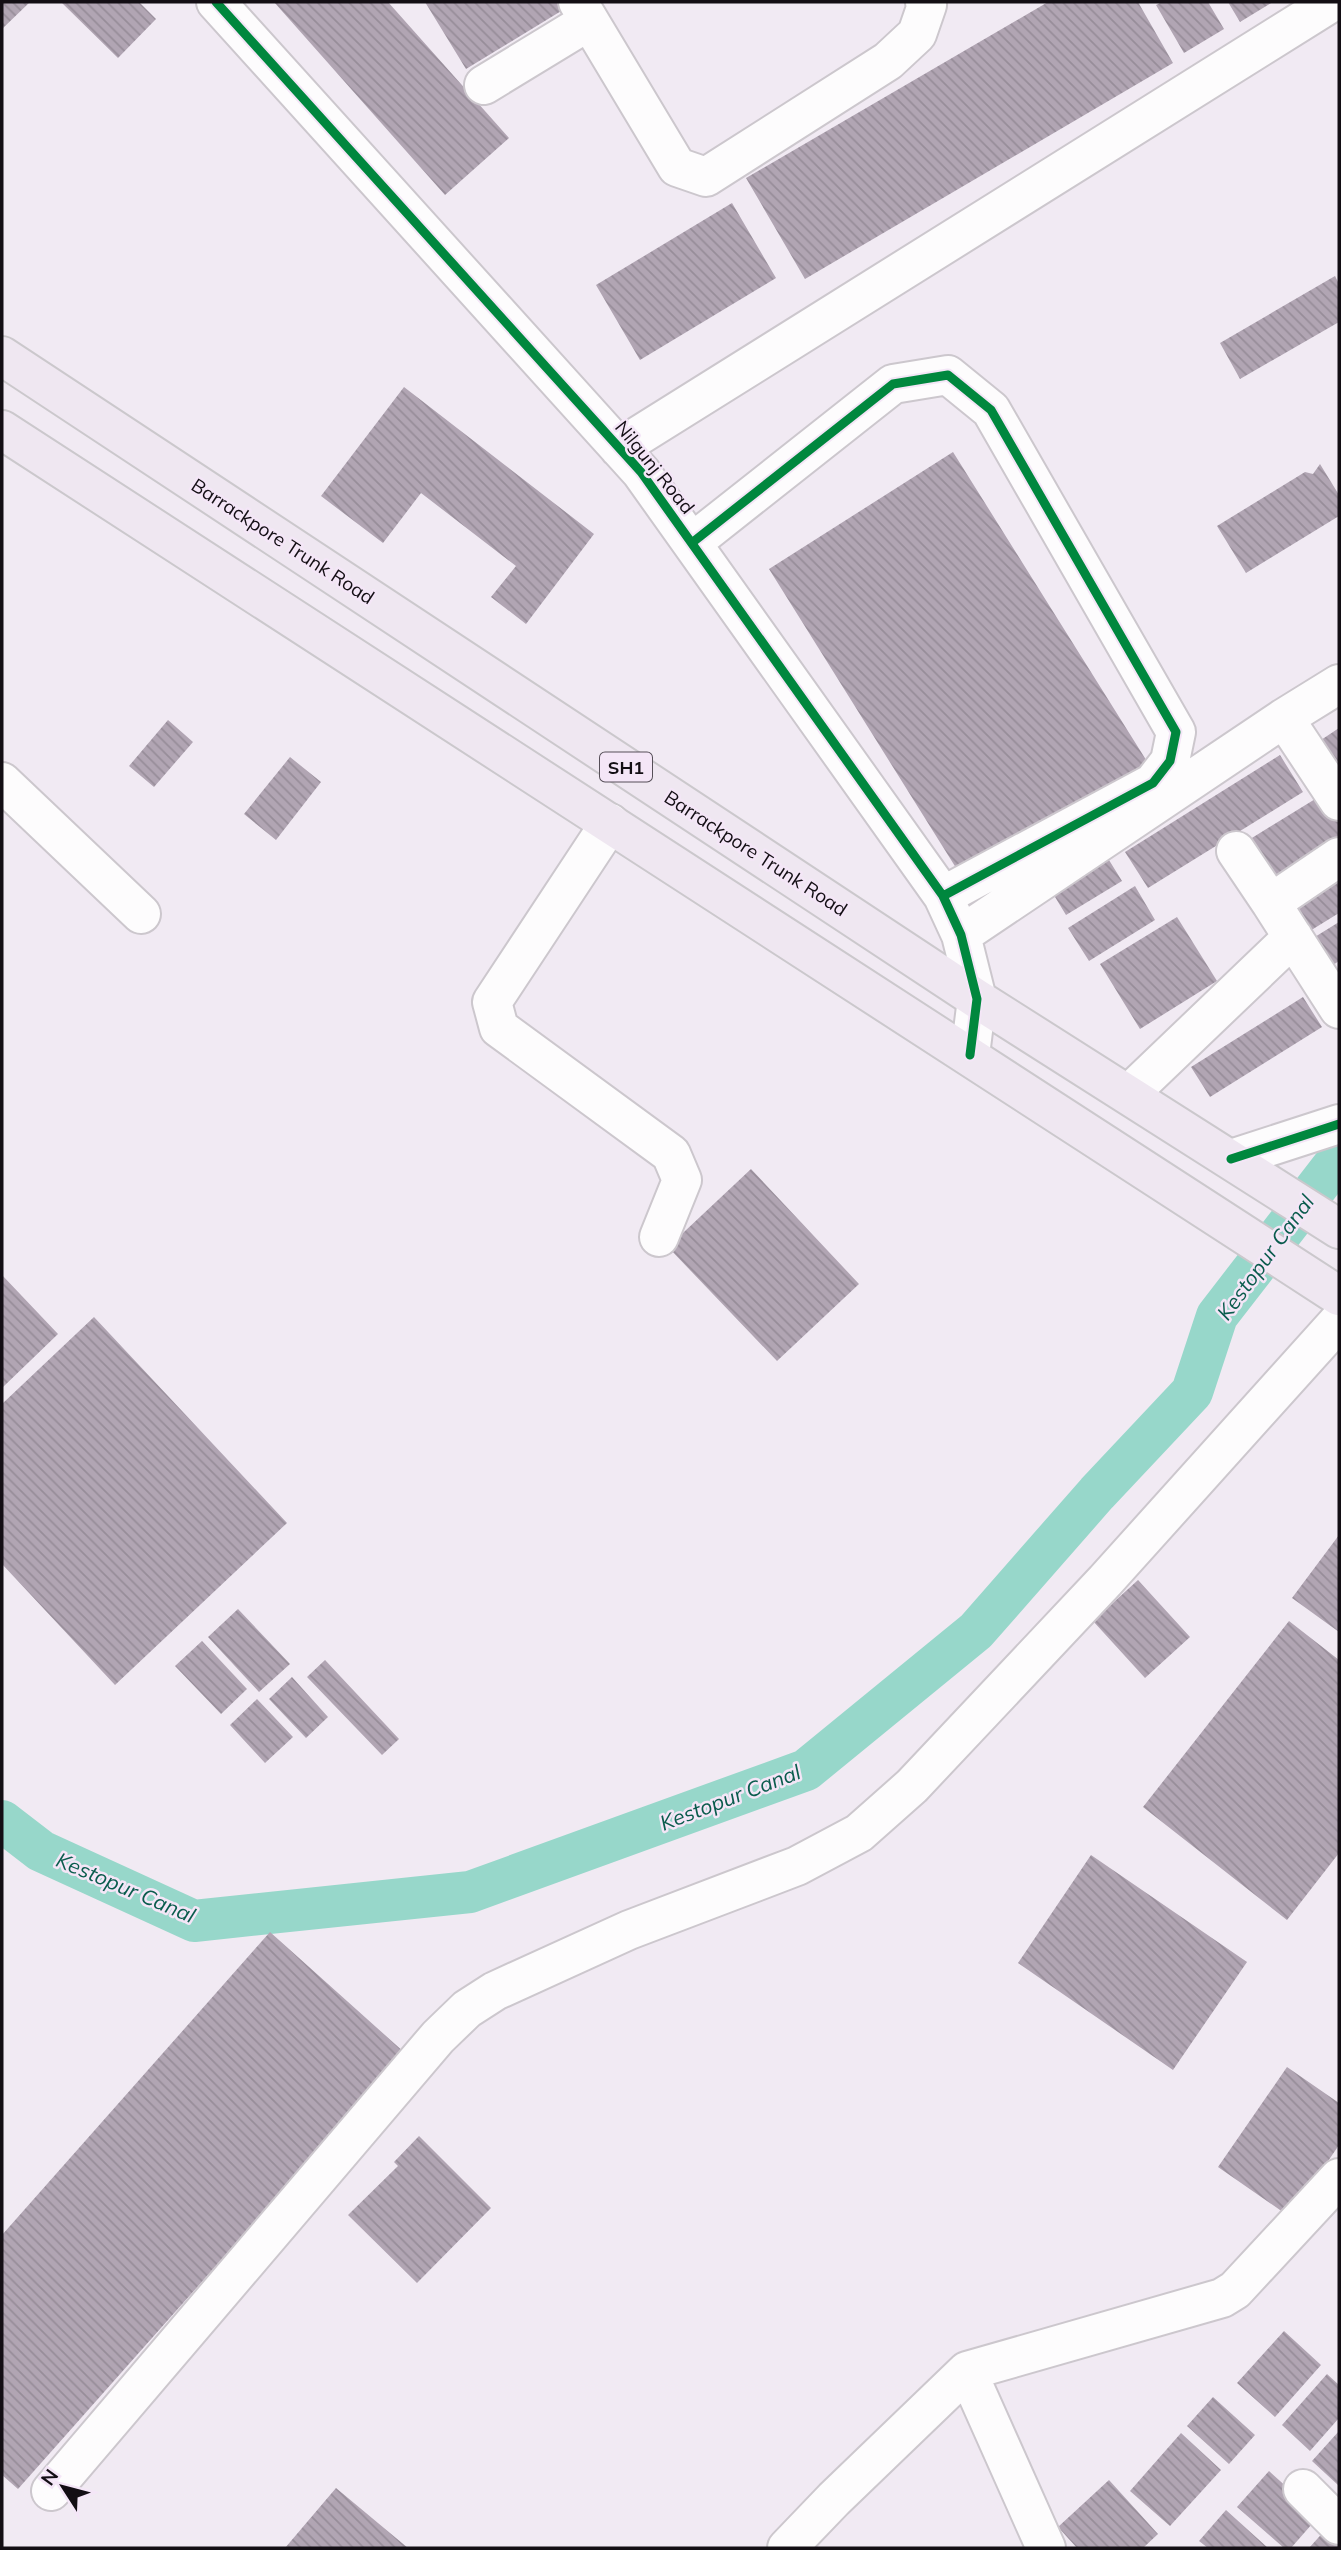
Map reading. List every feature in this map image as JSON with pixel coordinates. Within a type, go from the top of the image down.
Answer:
[{"type":"main road","name":"Barrackpore Trunk Road","points":[[2,356],[977,999],[1339,1229]]},
{"type":"main road","points":[[3,434],[970,1055],[1339,1296]]},
{"type":"street","name":"Nilgunj Road","points":[[216,2],[641,472],[693,542],[943,896],[961,935],[977,999],[970,1055]]},
{"type":"street","points":[[619,448],[1332,2]]},
{"type":"street","points":[[484,85],[584,11],[677,167],[706,177],[888,61],[917,34],[927,3]]},
{"type":"street","points":[[693,542],[893,384],[948,375],[991,410],[1176,732],[1170,761],[1153,783],[943,896]]},
{"type":"street","points":[[961,935],[1284,718],[1339,684]]},
{"type":"street","points":[[1284,718],[1339,801]]},
{"type":"street","points":[[2,782],[141,914]]},
{"type":"street","points":[[610,823],[492,1002],[499,1028],[671,1154],[682,1180],[659,1237]]},
{"type":"street","points":[[1236,851],[1339,1009]]},
{"type":"street","points":[[1271,903],[1339,857]]},
{"type":"street","points":[[1129,1094],[1293,937]]},
{"type":"street","points":[[1242,1166],[1339,1124]]},
{"type":"street","points":[[51,2491],[438,2037],[467,2009],[495,1992],[629,1930],[797,1866],[859,1833],[912,1786],[1105,1581],[1339,1321]]},
{"type":"street","points":[[787,2548],[967,2371],[1222,2298],[1236,2290],[1339,2178]]},
{"type":"street","points":[[967,2371],[1046,2548]]},
{"type":"street","points":[[1303,2489],[1339,2525]]},
{"type":"building","points":[[2,2],[30,2],[2,29]]},
{"type":"building","points":[[61,2],[139,2],[156,19],[118,58]]},
{"type":"building","points":[[274,2],[388,2],[509,138],[445,195]]},
{"type":"building","points":[[425,2],[569,2],[571,5],[466,69]]},
{"type":"building","points":[[1048,2],[1138,2],[1173,63],[805,279],[746,178]]},
{"type":"building","points":[[1162,2],[1208,2],[1224,29],[1184,53],[1156,5]]},
{"type":"building","points":[[1228,2],[1273,2],[1240,22]]},
{"type":"building","points":[[732,203],[776,278],[640,360],[596,285]]},
{"type":"building","points":[[1335,276],[1339,284],[1339,322],[1240,379],[1220,343]]},
{"type":"building","points":[[404,387],[594,534],[526,624],[491,597],[516,566],[421,493],[383,543],[321,496]]},
{"type":"building","points":[[953,452],[1148,763],[963,879],[769,569]]},
{"type":"building","points":[[1320,464],[1339,495],[1339,516],[1246,573],[1217,526],[1305,472],[1313,474]]},
{"type":"building","points":[[168,720],[193,742],[154,787],[129,766]]},
{"type":"building","points":[[1339,728],[1339,774],[1318,742]]},
{"type":"building","points":[[1280,755],[1303,792],[1148,888],[1125,852]]},
{"type":"building","points":[[290,757],[321,782],[276,840],[244,814]]},
{"type":"building","points":[[1325,793],[1339,816],[1339,840],[1272,882],[1247,841]]},
{"type":"building","points":[[1104,852],[1122,881],[1066,915],[1049,887]]},
{"type":"building","points":[[1339,876],[1339,913],[1305,934],[1289,907]]},
{"type":"building","points":[[1135,886],[1155,920],[1089,961],[1068,928]]},
{"type":"building","points":[[1177,917],[1217,981],[1140,1029],[1100,964]]},
{"type":"building","points":[[1339,922],[1339,961],[1327,969],[1310,940]]},
{"type":"building","points":[[1303,997],[1322,1027],[1210,1097],[1191,1067]]},
{"type":"building","points":[[751,1169],[859,1284],[777,1361],[668,1247]]},
{"type":"building","points":[[2,1275],[58,1334],[2,1388]]},
{"type":"building","points":[[94,1317],[287,1523],[115,1685],[2,1564],[2,1404]]},
{"type":"building","points":[[1339,1535],[1339,1632],[1292,1598]]},
{"type":"building","points":[[1138,1580],[1190,1637],[1145,1678],[1093,1621]]},
{"type":"building","points":[[238,1609],[290,1664],[259,1692],[208,1637]]},
{"type":"building","points":[[1289,1621],[1339,1660],[1339,1853],[1287,1920],[1143,1807]]},
{"type":"building","points":[[202,1641],[247,1689],[221,1714],[175,1666]]},
{"type":"building","points":[[325,1660],[399,1739],[382,1755],[307,1677]]},
{"type":"building","points":[[292,1677],[328,1717],[306,1738],[269,1699]]},
{"type":"building","points":[[257,1699],[293,1737],[265,1763],[230,1725]]},
{"type":"building","points":[[1091,1855],[1247,1962],[1173,2070],[1018,1963]]},
{"type":"building","points":[[270,1932],[405,2053],[18,2489],[2,2475],[2,2235]]},
{"type":"building","points":[[1287,2067],[1339,2103],[1339,2145],[1290,2217],[1218,2167]]},
{"type":"building","points":[[419,2136],[491,2208],[417,2283],[348,2215],[398,2166],[394,2162]]},
{"type":"building","points":[[1284,2331],[1321,2365],[1275,2417],[1237,2383]]},
{"type":"building","points":[[1327,2374],[1339,2385],[1339,2418],[1310,2451],[1282,2425]]},
{"type":"building","points":[[1213,2397],[1255,2435],[1229,2464],[1187,2426]]},
{"type":"building","points":[[1339,2431],[1339,2486],[1312,2461]]},
{"type":"building","points":[[1181,2433],[1221,2470],[1170,2526],[1130,2491]]},
{"type":"building","points":[[1269,2471],[1319,2516],[1291,2548],[1284,2548],[1237,2507]]},
{"type":"building","points":[[1109,2480],[1158,2534],[1143,2548],[1077,2548],[1058,2527]]},
{"type":"building","points":[[336,2488],[408,2548],[285,2548]]},
{"type":"building","points":[[1226,2510],[1268,2548],[1208,2548],[1199,2541]]},
{"type":"building","points":[[1327,2528],[1339,2540],[1339,2548],[1309,2548]]},
{"type":"waterway","name":"Kestopur Canal","points":[[2,1821],[41,1851],[194,1921],[470,1892],[806,1770],[976,1631],[1097,1493],[1192,1392],[1217,1316],[1333,1166],[1339,1164]]},
{"type":"cycle path","points":[[216,2],[641,472],[943,896],[961,935],[977,999],[970,1055]]},
{"type":"cycle path","points":[[693,542],[893,384],[948,375],[991,410],[1176,732],[1170,761],[1153,783],[943,896]]},
{"type":"cycle path","points":[[1231,1159],[1339,1124]]}]
